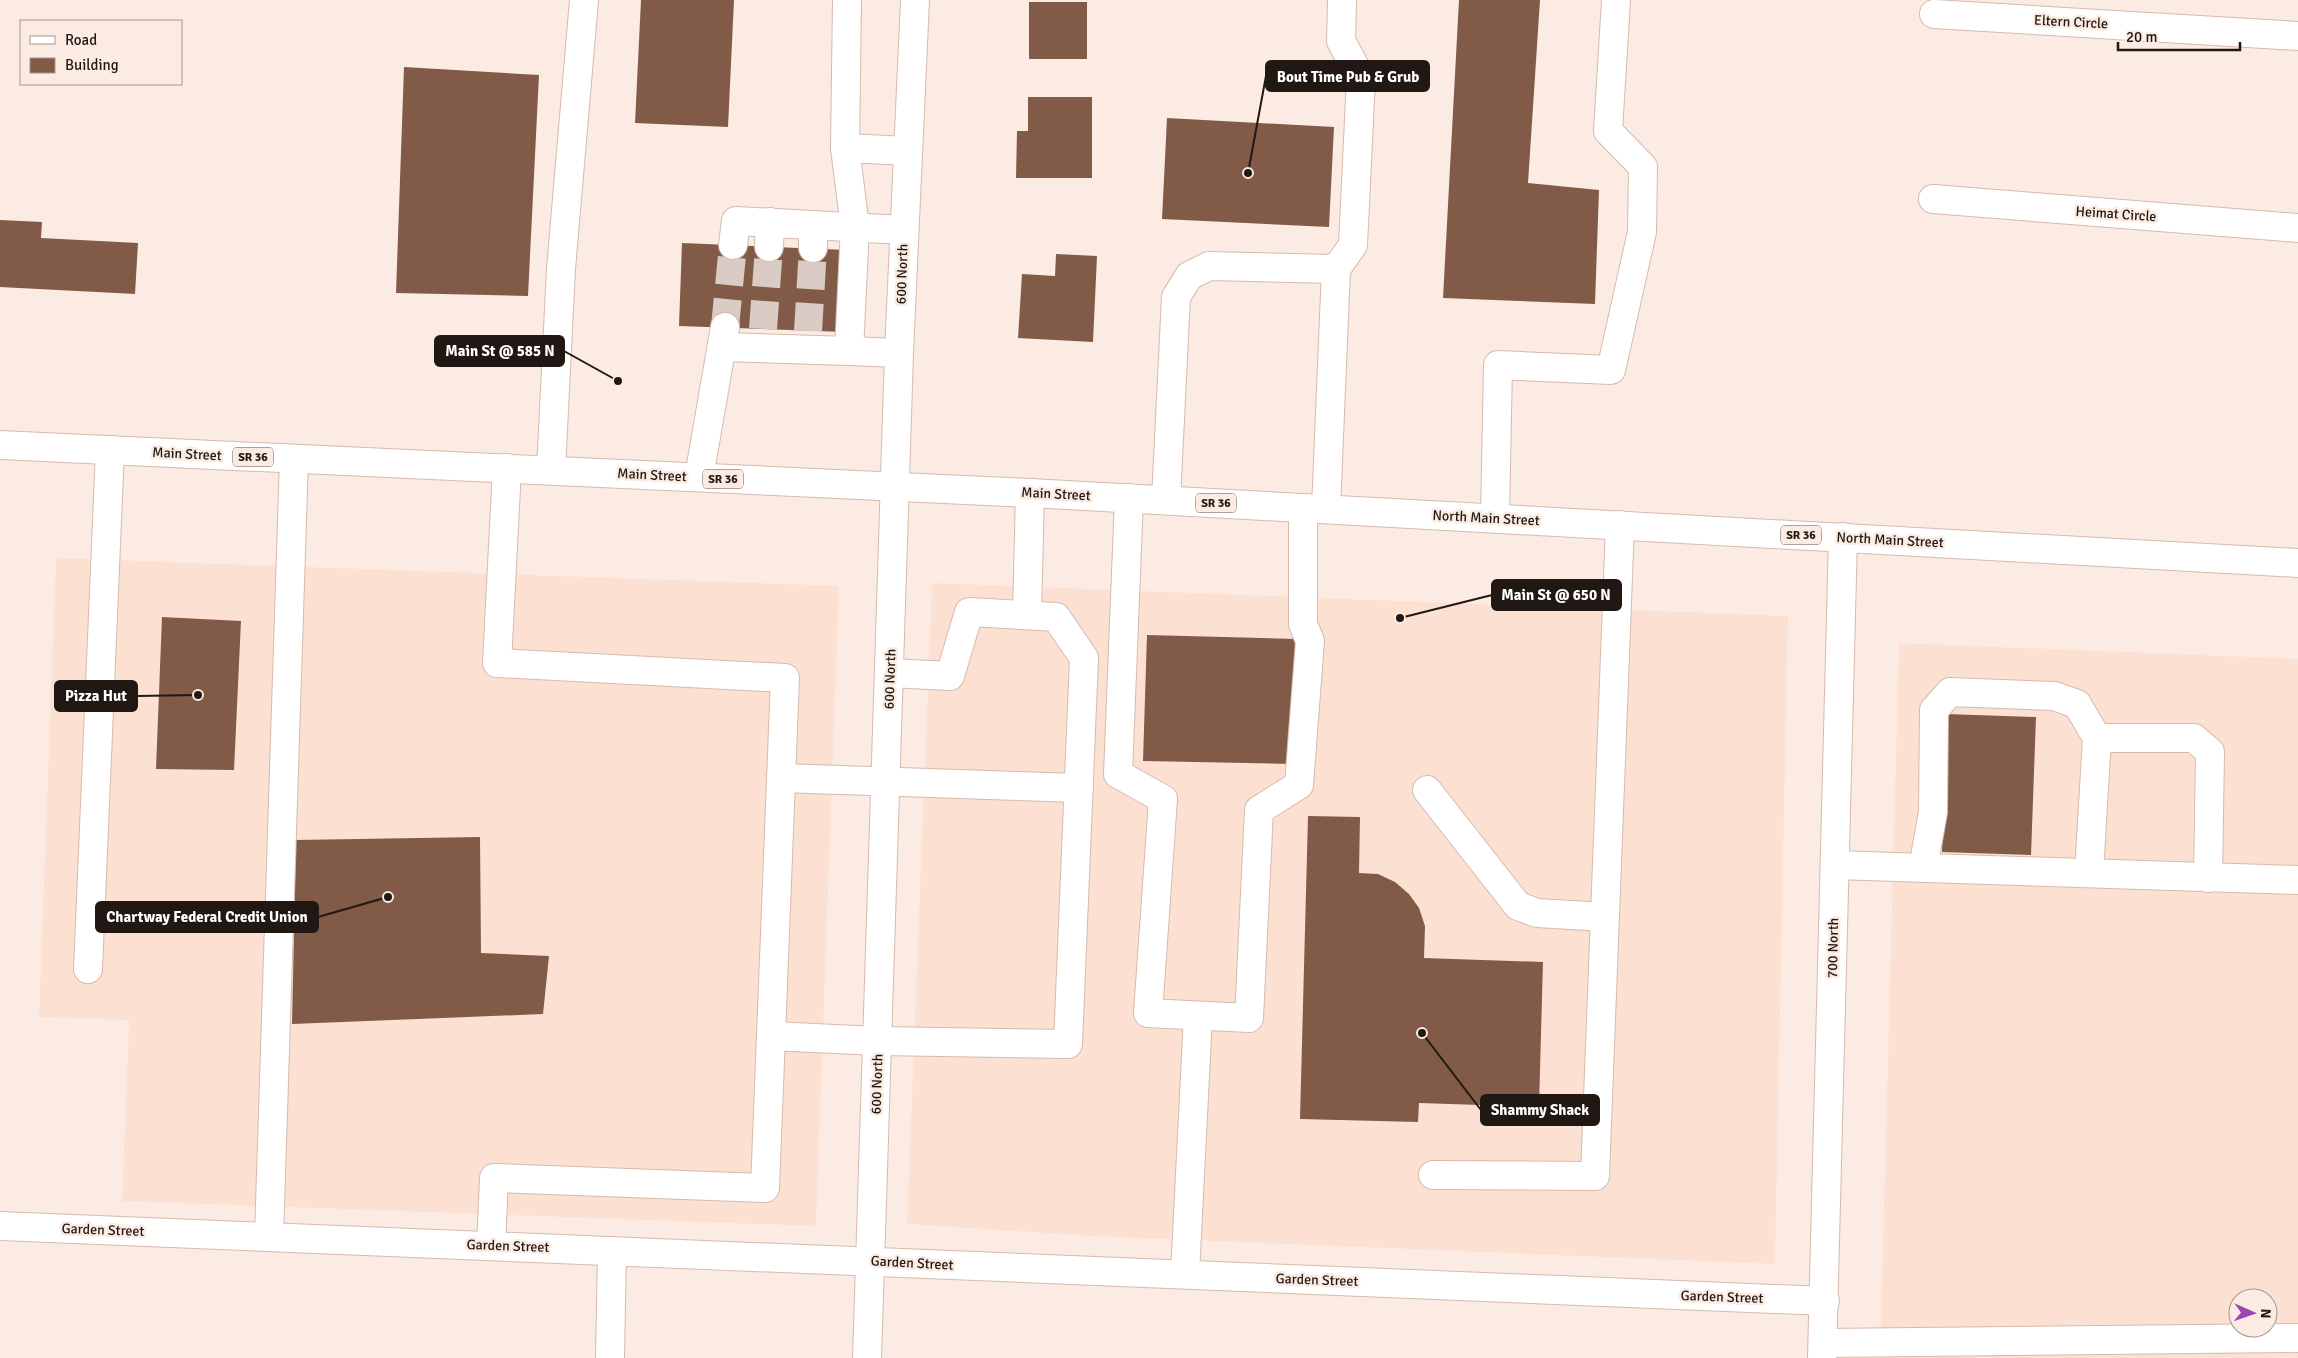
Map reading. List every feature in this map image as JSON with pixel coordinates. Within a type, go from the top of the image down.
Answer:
[{"type":"main road","points":[[551,470],[561,269],[584,0]]},
{"type":"main road","points":[[848,0],[845,148],[855,227],[849,351]]},
{"type":"main road","name":"600 North","points":[[867,1358],[872,1262],[899,353],[915,0]]},
{"type":"main road","points":[[1128,498],[1118,774],[1163,799],[1148,1013],[1249,1018],[1259,810],[1300,785],[1310,641],[1303,624],[1336,269],[1353,245],[1361,78],[1341,41],[1342,0]]},
{"type":"main road","points":[[1495,518],[1498,365],[1611,370],[1642,232],[1643,167],[1608,131],[1616,0]]},
{"type":"main road","name":"Eltern Circle","points":[[1934,14],[2298,36]]},
{"type":"main road","points":[[845,148],[908,151]]},
{"type":"main road","name":"Heimat Circle","points":[[1933,200],[2298,228]]},
{"type":"main road","points":[[734,246],[736,221],[770,235],[813,237],[855,227],[904,230]]},
{"type":"main road","points":[[1166,500],[1176,297],[1189,276],[1209,266],[1336,269]]},
{"type":"main road","points":[[699,477],[724,337],[808,341],[849,351],[899,353]]},
{"type":"main road","name":"Main Street","points":[[0,445],[896,486],[1314,508]]},
{"type":"main road","points":[[88,969],[110,450]]},
{"type":"main road","points":[[269,1236],[294,459]]},
{"type":"main road","points":[[491,1246],[494,1178],[765,1188],[786,678],[497,663],[507,468]]},
{"type":"main road","points":[[1027,615],[1030,493]]},
{"type":"main road","name":"North Main Street","points":[[1314,508],[2298,563]]},
{"type":"main road","points":[[1433,1174],[1596,1176],[1620,525]]},
{"type":"main road","name":"700 North","points":[[1822,1350],[1825,1301],[1844,537]]},
{"type":"main road","points":[[771,1036],[878,1041],[1068,1044],[1084,658],[1056,616],[969,612],[950,676],[890,673]]},
{"type":"main road","points":[[1923,868],[1934,812],[1934,710],[1950,692],[2054,696],[2078,704],[2097,738],[2088,873]]},
{"type":"main road","points":[[2097,738],[2194,738],[2210,752],[2208,878]]},
{"type":"main road","points":[[781,778],[1079,788]]},
{"type":"main road","points":[[1427,790],[1518,906],[1537,913],[1605,917]]},
{"type":"main road","points":[[1835,865],[2298,880]]},
{"type":"main road","points":[[1185,1274],[1198,1016]]},
{"type":"main road","name":"Garden Street","points":[[0,1226],[1825,1301]]},
{"type":"main road","points":[[610,1358],[612,1251]]},
{"type":"main road","points":[[1822,1350],[2298,1338]]},
{"type":"shaded area","points":[[56,558],[839,586],[816,1226],[122,1201],[129,1020],[39,1017]]},
{"type":"shaded area","points":[[932,583],[1788,616],[1775,1264],[1091,1236],[907,1224]]},
{"type":"shaded area","points":[[1899,643],[2298,659],[2298,1358],[1880,1358]]},
{"type":"building","points":[[641,0],[734,0],[728,127],[635,123]]},
{"type":"building","points":[[1459,0],[1540,0],[1528,183],[1599,190],[1595,304],[1443,298]]},
{"type":"building","points":[[1029,2],[1087,2],[1087,59],[1029,59]]},
{"type":"building","points":[[404,67],[539,75],[528,296],[396,293]]},
{"type":"building","points":[[1028,97],[1092,97],[1092,178],[1016,178],[1017,131],[1028,131]]},
{"type":"building","points":[[1167,118],[1334,127],[1329,227],[1162,219]]},
{"type":"building","points":[[0,220],[42,222],[41,238],[138,243],[135,294],[0,287]]},
{"type":"building","points":[[682,243],[847,250],[844,332],[679,326]]},
{"type":"building","points":[[1056,254],[1097,256],[1093,342],[1018,338],[1022,274],[1055,276]]},
{"type":"building","points":[[162,617],[241,621],[234,770],[156,769]]},
{"type":"building","points":[[1147,635],[1296,639],[1293,764],[1143,761]]},
{"type":"building","points":[[1946,714],[2036,717],[2031,855],[1942,852]]},
{"type":"building","points":[[1308,816],[1360,817],[1359,873],[1378,874],[1395,882],[1409,894],[1419,908],[1425,926],[1424,958],[1543,962],[1539,1107],[1419,1103],[1418,1122],[1300,1119]]},
{"type":"building","points":[[480,837],[481,953],[549,956],[543,1014],[292,1024],[296,840]]},
{"type":"tunnel","points":[[725,327],[733,245]]},
{"type":"tunnel","points":[[763,329],[769,247]]},
{"type":"tunnel","points":[[808,331],[813,248]]},
{"type":"place","name":"Bout Time Pub & Grub","points":[[1248,173]]},
{"type":"place","name":"Main St @ 585 N","points":[[618,381]]},
{"type":"place","name":"Main St @ 650 N","points":[[1400,618]]},
{"type":"place","name":"Pizza Hut","points":[[198,695]]},
{"type":"place","name":"Chartway Federal Credit Union","points":[[388,897]]},
{"type":"place","name":"Shammy Shack","points":[[1422,1033]]}]
